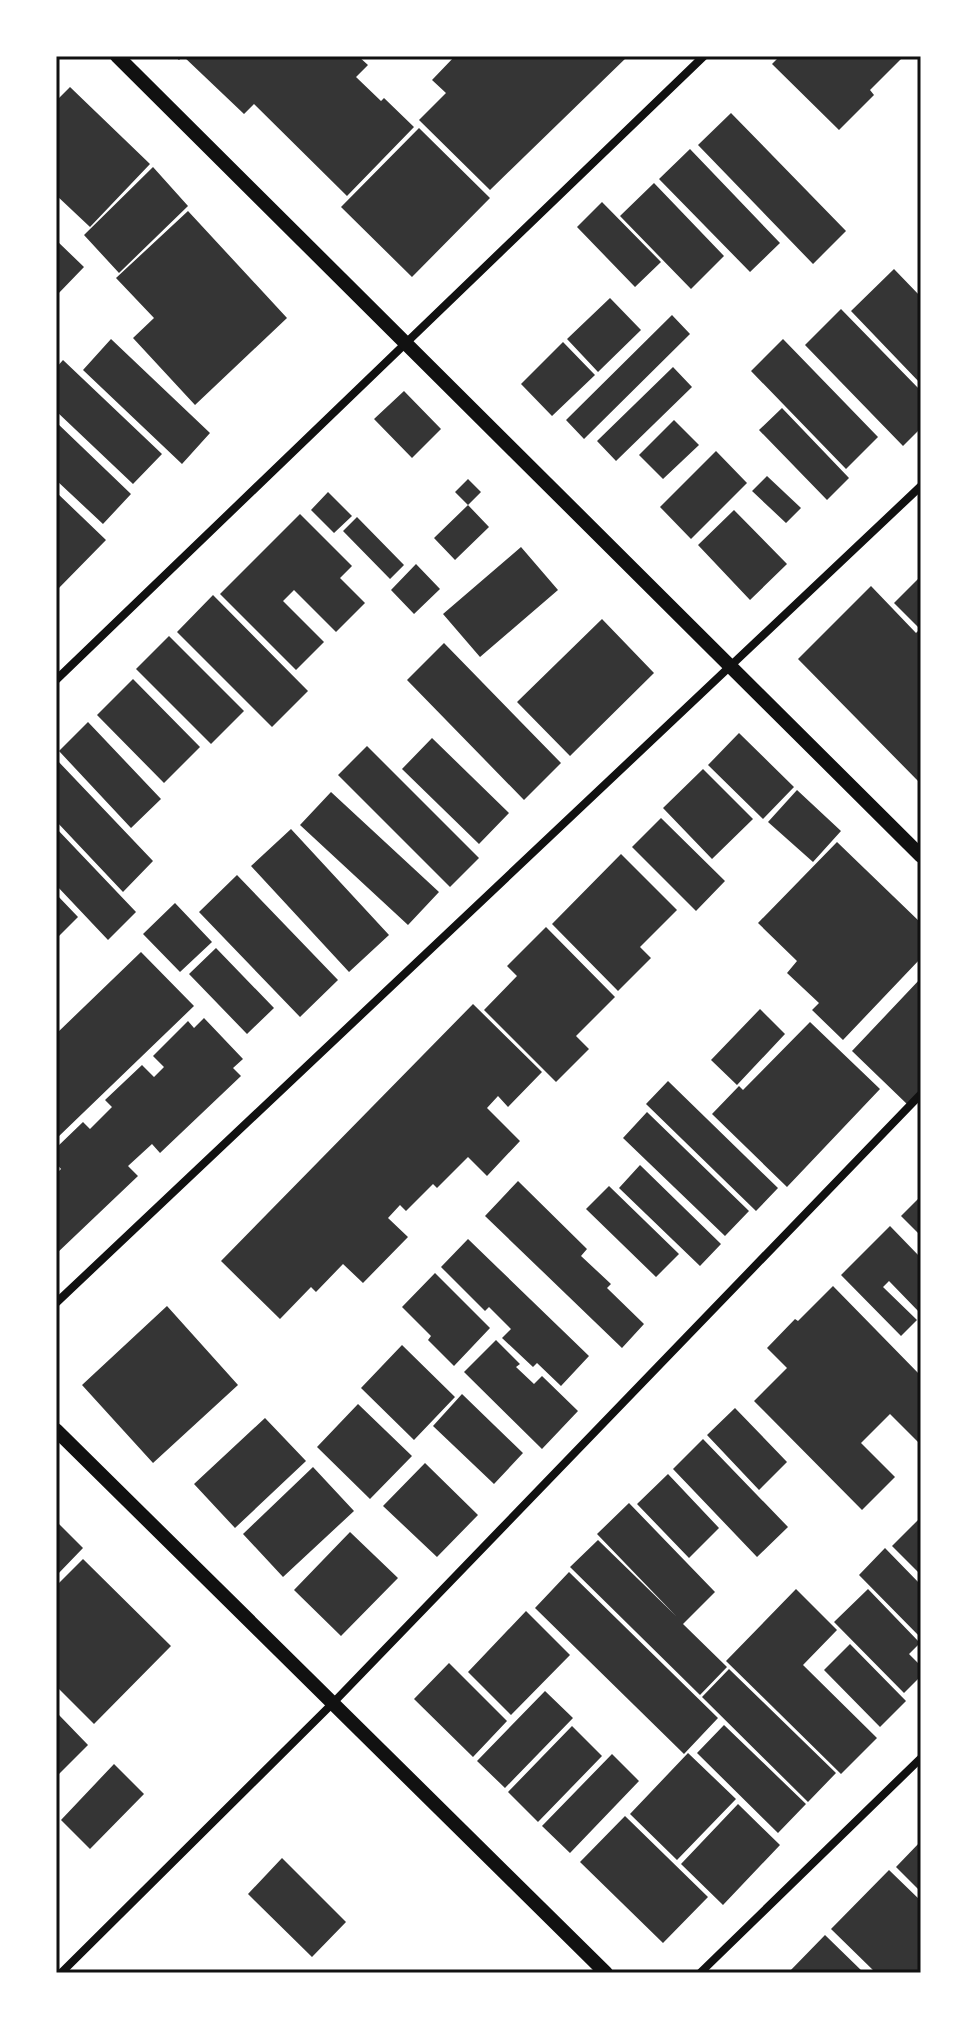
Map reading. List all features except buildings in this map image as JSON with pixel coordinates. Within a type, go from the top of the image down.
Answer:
[{"type":"street","points":[[117,56],[921,856]]},
{"type":"street","points":[[56,680],[704,56]]},
{"type":"street","points":[[56,1303],[921,486]]},
{"type":"street","points":[[61,1973],[333,1703],[921,1094]]},
{"type":"street","points":[[56,1430],[606,1973]]},
{"type":"street","points":[[700,1973],[921,1758]]}]
